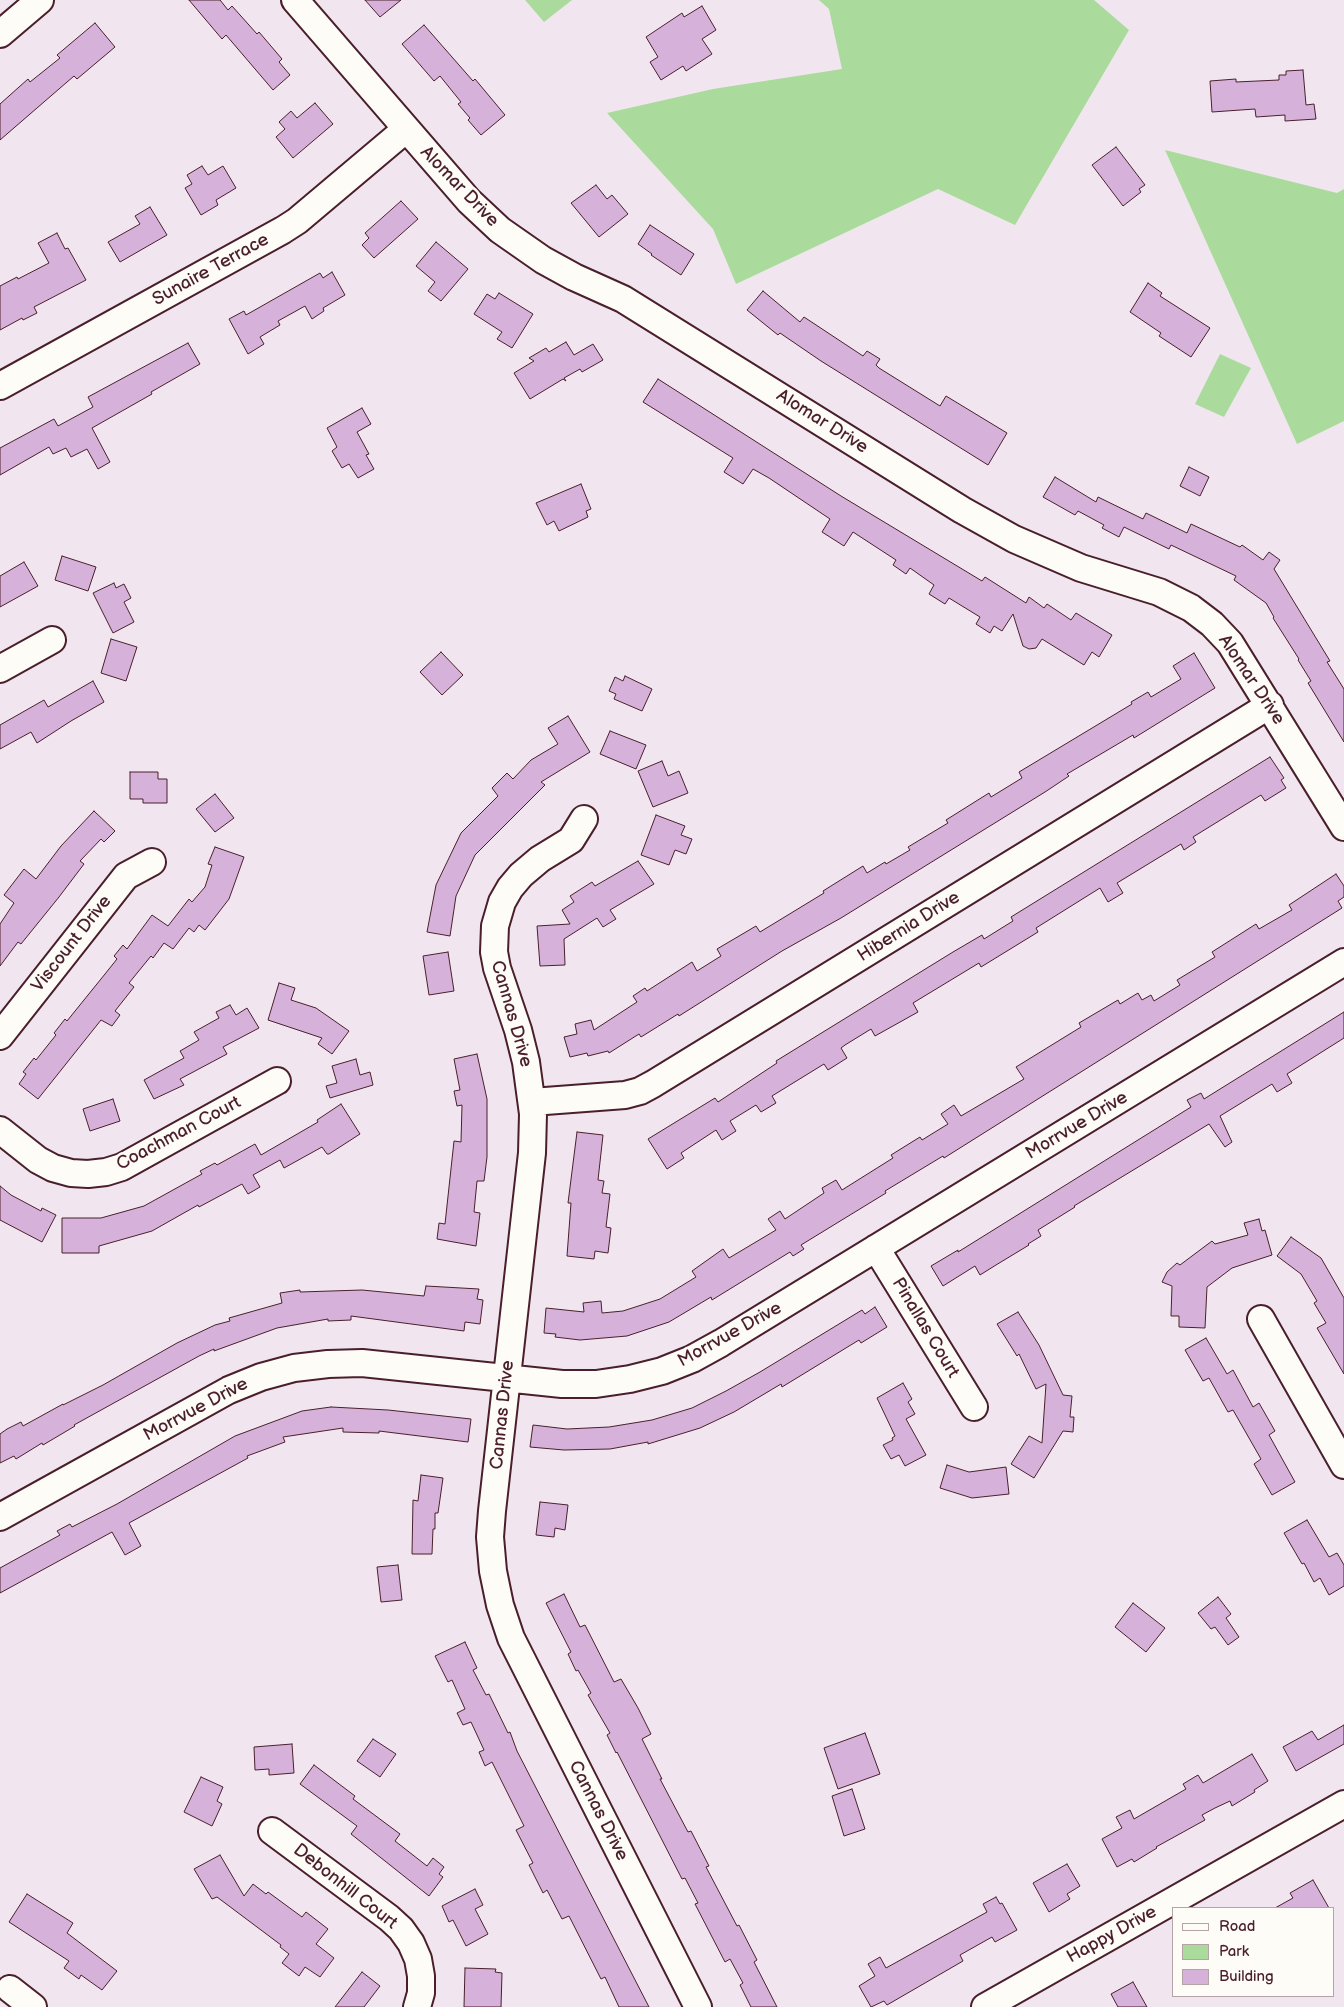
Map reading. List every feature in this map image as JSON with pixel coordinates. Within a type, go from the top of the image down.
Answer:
[{"type":"street","points":[[0,34],[40,0]]},
{"type":"street","name":"Alomar Drive","points":[[295,0],[405,130],[469,201],[500,230],[543,260],[574,277],[623,299],[962,510],[1014,539],[1081,568],[1159,592],[1191,608],[1212,624],[1230,643],[1344,827]]},
{"type":"street","name":"Sunaire Terrace","points":[[0,386],[60,355],[290,225],[405,130]]},
{"type":"street","points":[[0,669],[52,640]]},
{"type":"street","name":"Hibernia Drive","points":[[532,1102],[625,1095],[640,1091],[1270,706]]},
{"type":"street","name":"Cannas Drive","points":[[584,819],[571,840],[540,859],[521,875],[510,888],[502,902],[495,926],[494,952],[497,968],[518,1030],[526,1062],[532,1102],[532,1153],[490,1537],[493,1572],[500,1605],[511,1638],[698,2007]]},
{"type":"street","name":"Viscount Drive","points":[[0,1036],[126,876],[152,862]]},
{"type":"street","name":"Morrvue Drive","points":[[0,1517],[229,1390],[261,1377],[294,1368],[362,1363],[562,1384],[596,1384],[630,1380],[692,1360],[1344,962]]},
{"type":"street","name":"Coachman Court","points":[[0,1130],[38,1160],[54,1168],[71,1173],[106,1172],[122,1167],[277,1081]]},
{"type":"street","name":"Pinallas Court","points":[[876,1248],[974,1408]]},
{"type":"street","points":[[1261,1319],[1344,1465]]},
{"type":"street","name":"Happy Drive","points":[[985,2007],[1344,1804]]},
{"type":"street","name":"Debonhill Court","points":[[272,1831],[401,1929],[411,1943],[418,1959],[421,1993],[418,2007]]},
{"type":"street","points":[[10,1989],[33,2007]]},
{"type":"green space","points":[[525,0],[572,0],[544,22]]},
{"type":"green space","points":[[819,0],[1094,0],[1129,30],[1015,225],[938,189],[736,284],[713,229],[607,113],[713,89],[842,69],[829,9]]},
{"type":"green space","points":[[1165,150],[1337,193],[1344,189],[1344,421],[1297,444]]},
{"type":"green space","points":[[1220,354],[1251,368],[1224,417],[1195,404]]},
{"type":"building","points":[[189,0],[220,0],[228,10],[232,6],[257,34],[259,32],[282,59],[279,62],[290,75],[273,90],[226,35],[222,39]]},
{"type":"building","points":[[365,0],[401,0],[380,17]]},
{"type":"building","points":[[702,6],[716,30],[702,39],[712,54],[686,71],[683,66],[661,80],[650,62],[658,57],[646,37],[682,13],[684,17]]},
{"type":"building","points":[[95,23],[115,47],[77,79],[74,76],[0,140],[0,104],[28,79],[30,82],[60,58],[57,55]]},
{"type":"building","points":[[424,25],[473,81],[475,79],[505,115],[481,135],[468,120],[470,118],[458,104],[461,102],[440,76],[434,81],[402,44]]},
{"type":"building","points":[[1303,70],[1306,105],[1314,104],[1316,119],[1285,121],[1285,115],[1256,117],[1255,109],[1212,112],[1210,81],[1236,79],[1236,82],[1279,80],[1279,75],[1286,75],[1286,71]]},
{"type":"building","points":[[315,103],[333,124],[293,158],[276,137],[285,129],[279,122],[291,111],[297,118]]},
{"type":"building","points":[[1116,147],[1145,185],[1139,189],[1141,192],[1123,206],[1092,165]]},
{"type":"building","points":[[202,166],[208,175],[223,166],[236,188],[216,200],[218,205],[201,215],[185,188],[192,184],[187,175]]},
{"type":"building","points":[[596,185],[607,199],[612,195],[628,214],[599,237],[571,203]]},
{"type":"building","points":[[401,201],[418,219],[374,258],[362,245],[369,238],[365,233]]},
{"type":"building","points":[[150,207],[167,235],[120,262],[108,242],[140,224],[135,216]]},
{"type":"building","points":[[650,225],[694,254],[681,275],[638,244]]},
{"type":"building","points":[[57,233],[65,249],[68,248],[86,280],[34,307],[37,313],[23,320],[22,318],[0,330],[0,286],[49,263],[38,243]]},
{"type":"building","points":[[436,242],[468,269],[441,301],[428,291],[435,282],[416,266]]},
{"type":"building","points":[[332,272],[345,295],[323,308],[324,311],[312,319],[305,306],[278,321],[280,325],[260,337],[264,344],[248,354],[229,319],[244,311],[246,315],[320,273],[323,278]]},
{"type":"building","points":[[1148,283],[1162,293],[1160,296],[1210,328],[1191,357],[1159,336],[1161,333],[1130,312]]},
{"type":"building","points":[[763,291],[800,322],[804,317],[863,356],[867,351],[880,359],[876,365],[879,368],[940,406],[946,396],[1007,433],[988,465],[821,361],[780,333],[778,335],[747,310]]},
{"type":"building","points":[[499,293],[533,314],[512,348],[497,339],[502,332],[474,314],[487,294],[495,299]]},
{"type":"building","points":[[566,342],[574,355],[593,344],[603,360],[582,372],[580,369],[564,378],[566,381],[563,379],[530,399],[514,373],[534,361],[529,358],[546,348],[549,352]]},
{"type":"building","points":[[188,343],[200,364],[92,428],[110,462],[98,469],[87,449],[71,457],[66,448],[53,454],[49,447],[0,475],[0,448],[54,419],[58,426],[93,407],[88,397]]},
{"type":"building","points":[[658,379],[841,496],[982,581],[985,577],[1026,603],[1029,597],[1044,608],[1047,604],[1071,620],[1076,613],[1112,635],[1099,657],[1092,652],[1084,665],[1042,639],[1036,648],[1029,649],[1023,646],[1013,614],[1002,631],[994,626],[990,633],[976,624],[980,617],[949,598],[945,604],[929,594],[934,585],[910,568],[906,574],[893,565],[896,560],[853,532],[844,546],[822,532],[830,519],[769,478],[753,469],[743,484],[724,472],[733,458],[643,402]]},
{"type":"building","points":[[362,408],[371,424],[357,432],[369,454],[366,455],[374,469],[358,478],[349,464],[342,468],[332,451],[337,447],[327,428]]},
{"type":"building","points":[[1189,467],[1209,477],[1200,496],[1180,486]]},
{"type":"building","points":[[1055,477],[1096,502],[1098,497],[1143,519],[1146,513],[1187,533],[1191,524],[1240,547],[1242,545],[1263,560],[1269,552],[1280,560],[1274,569],[1330,661],[1327,662],[1344,689],[1344,742],[1308,683],[1311,681],[1266,603],[1234,580],[1236,576],[1171,545],[1169,549],[1124,527],[1119,537],[1102,528],[1104,525],[1078,511],[1075,515],[1043,497]]},
{"type":"building","points":[[581,484],[591,509],[586,511],[588,517],[559,531],[554,521],[547,525],[536,503]]},
{"type":"building","points":[[62,556],[96,567],[88,591],[55,580]]},
{"type":"building","points":[[24,562],[38,586],[0,607],[0,576]]},
{"type":"building","points":[[114,583],[116,588],[124,584],[131,598],[124,602],[134,622],[113,633],[93,593]]},
{"type":"building","points":[[111,639],[137,647],[126,681],[101,673]]},
{"type":"building","points":[[441,652],[463,675],[442,695],[420,672]]},
{"type":"building","points":[[1194,653],[1215,688],[1134,738],[1133,735],[1067,774],[1069,776],[1045,792],[841,918],[782,951],[679,1016],[678,1014],[641,1037],[639,1034],[609,1053],[608,1051],[588,1056],[587,1053],[570,1057],[564,1037],[577,1034],[575,1024],[591,1020],[594,1030],[637,1002],[633,996],[645,988],[647,991],[692,962],[697,971],[721,956],[717,949],[756,926],[760,932],[824,893],[823,891],[863,866],[867,873],[910,850],[908,847],[948,823],[946,820],[989,793],[991,797],[1022,778],[1019,772],[1132,704],[1131,702],[1148,692],[1151,697],[1181,679],[1173,666]]},
{"type":"building","points":[[625,676],[652,689],[642,711],[614,699],[616,694],[609,691],[615,677],[623,681]]},
{"type":"building","points":[[93,681],[104,702],[37,743],[31,732],[0,749],[0,725],[44,700],[48,707]]},
{"type":"building","points":[[568,716],[590,752],[541,782],[545,785],[475,855],[456,896],[450,936],[427,932],[436,885],[461,833],[498,796],[492,788],[507,773],[513,779],[531,760],[558,744],[548,728]]},
{"type":"building","points":[[610,731],[646,745],[636,769],[600,754]]},
{"type":"building","points":[[1270,757],[1284,778],[1281,780],[1286,788],[1265,801],[1261,795],[1193,837],[1196,842],[1184,850],[1181,844],[1117,883],[1123,893],[1108,902],[1100,888],[1036,928],[1038,932],[981,967],[979,963],[913,1003],[918,1012],[875,1036],[871,1029],[845,1045],[841,1048],[847,1058],[828,1070],[824,1064],[772,1096],[776,1103],[761,1112],[756,1105],[730,1121],[736,1131],[722,1140],[716,1130],[681,1153],[684,1158],[667,1169],[648,1139],[715,1098],[718,1102],[777,1063],[776,1061],[953,952],[982,935],[984,939],[1013,921],[1011,917]]},
{"type":"building","points":[[662,761],[668,776],[679,771],[688,793],[653,807],[638,771]]},
{"type":"building","points":[[130,772],[158,772],[158,779],[167,779],[167,803],[143,803],[143,799],[130,799]]},
{"type":"building","points":[[215,794],[234,818],[215,832],[196,809]]},
{"type":"building","points":[[94,811],[115,831],[104,842],[101,839],[80,861],[84,864],[59,897],[21,944],[18,942],[0,966],[0,924],[14,903],[4,895],[24,869],[36,879],[61,846]]},
{"type":"building","points":[[656,815],[685,826],[681,835],[692,839],[686,854],[675,850],[669,865],[641,855]]},
{"type":"building","points":[[215,847],[244,857],[229,899],[205,930],[199,925],[194,932],[189,928],[173,949],[164,943],[153,958],[151,956],[129,983],[134,987],[115,1011],[120,1015],[112,1026],[101,1020],[38,1099],[19,1084],[26,1074],[23,1072],[34,1058],[36,1060],[56,1035],[54,1033],[65,1019],[67,1021],[117,959],[114,956],[123,945],[127,949],[152,915],[168,926],[189,899],[192,902],[205,887],[212,865],[208,864]]},
{"type":"building","points":[[638,861],[654,884],[610,910],[616,919],[603,927],[597,918],[564,939],[565,965],[540,966],[537,926],[570,924],[562,910],[574,902],[570,896],[592,882],[595,886]]},
{"type":"building","points":[[1336,874],[1344,886],[1344,897],[1338,901],[1342,908],[944,1158],[943,1156],[885,1191],[886,1193],[801,1245],[804,1249],[793,1256],[790,1252],[712,1300],[711,1297],[669,1322],[627,1336],[580,1340],[555,1337],[556,1334],[544,1333],[546,1308],[584,1312],[583,1303],[601,1301],[602,1313],[623,1311],[660,1299],[696,1277],[692,1271],[723,1249],[729,1258],[776,1230],[768,1219],[780,1211],[785,1219],[824,1193],[822,1188],[836,1180],[842,1190],[893,1158],[891,1155],[920,1137],[922,1140],[948,1124],[941,1114],[954,1105],[961,1116],[1024,1079],[1016,1067],[1081,1027],[1079,1023],[1118,1000],[1120,1004],[1138,993],[1142,1000],[1151,995],[1154,1001],[1180,985],[1177,980],[1215,957],[1212,952],[1256,924],[1259,929],[1292,910],[1289,905]]},
{"type":"building","points":[[448,952],[454,991],[429,995],[423,956]]},
{"type":"building","points":[[279,983],[295,988],[291,1000],[316,1008],[349,1031],[332,1054],[318,1044],[322,1038],[268,1020]]},
{"type":"building","points":[[230,1005],[236,1015],[247,1008],[259,1028],[223,1047],[227,1054],[180,1079],[184,1085],[154,1099],[144,1080],[184,1058],[180,1051],[199,1040],[194,1032],[219,1018],[216,1012]]},
{"type":"building","points":[[1344,1012],[1344,1038],[1287,1074],[1292,1083],[1277,1092],[1272,1084],[1220,1116],[1232,1142],[1225,1147],[1209,1124],[1074,1206],[1038,1230],[1041,1236],[1029,1245],[980,1275],[975,1266],[943,1286],[931,1266],[958,1250],[958,1252],[1191,1107],[1187,1100],[1201,1093],[1204,1099]]},
{"type":"building","points":[[477,1054],[487,1099],[487,1157],[484,1181],[477,1181],[474,1212],[480,1213],[476,1246],[437,1239],[439,1223],[445,1224],[454,1141],[461,1142],[462,1105],[457,1106],[454,1091],[460,1090],[454,1059]]},
{"type":"building","points":[[356,1059],[360,1075],[370,1072],[373,1085],[330,1098],[326,1086],[337,1083],[332,1066]]},
{"type":"building","points":[[113,1099],[120,1121],[90,1131],[83,1109]]},
{"type":"building","points":[[341,1104],[360,1134],[329,1154],[322,1147],[284,1168],[280,1160],[253,1175],[260,1187],[248,1194],[242,1184],[199,1207],[198,1205],[152,1231],[99,1246],[99,1253],[62,1253],[62,1218],[101,1218],[144,1206],[202,1174],[200,1171],[215,1163],[217,1165],[255,1144],[261,1155],[318,1122],[317,1120]]},
{"type":"building","points":[[577,1132],[603,1135],[598,1180],[604,1181],[602,1193],[610,1194],[606,1227],[611,1228],[608,1253],[595,1251],[594,1259],[567,1256],[571,1203],[568,1203]]},
{"type":"building","points":[[0,1186],[11,1195],[41,1211],[42,1208],[56,1215],[42,1242],[0,1220]]},
{"type":"building","points":[[1259,1219],[1262,1231],[1265,1230],[1272,1255],[1232,1268],[1207,1287],[1205,1328],[1179,1327],[1179,1316],[1171,1316],[1172,1286],[1162,1282],[1167,1272],[1177,1263],[1180,1265],[1212,1241],[1215,1244],[1248,1235],[1244,1223]]},
{"type":"building","points":[[1291,1237],[1321,1258],[1344,1298],[1344,1374],[1317,1328],[1326,1323],[1314,1303],[1317,1301],[1301,1274],[1277,1256]]},
{"type":"building","points":[[426,1286],[479,1289],[477,1299],[483,1300],[480,1324],[465,1322],[464,1331],[351,1316],[351,1320],[328,1321],[328,1319],[277,1328],[214,1351],[214,1349],[199,1356],[74,1425],[43,1445],[42,1443],[16,1459],[14,1456],[0,1463],[0,1434],[7,1429],[21,1422],[23,1426],[103,1385],[177,1343],[215,1325],[230,1321],[229,1318],[282,1303],[280,1293],[300,1290],[300,1292],[362,1290],[424,1296]]},
{"type":"building","points":[[875,1307],[887,1327],[861,1343],[859,1340],[782,1387],[781,1384],[734,1412],[700,1428],[648,1444],[648,1442],[610,1449],[564,1450],[530,1447],[533,1425],[567,1429],[609,1427],[652,1420],[692,1408],[760,1372],[862,1310],[865,1314]]},
{"type":"building","points":[[1018,1312],[1039,1345],[1063,1395],[1072,1396],[1070,1417],[1074,1417],[1073,1432],[1063,1431],[1034,1478],[1011,1464],[1029,1436],[1042,1443],[1046,1384],[1036,1389],[1019,1354],[1017,1356],[997,1324]]},
{"type":"building","points":[[1206,1338],[1227,1374],[1233,1370],[1253,1407],[1259,1403],[1275,1431],[1269,1435],[1295,1482],[1272,1495],[1254,1464],[1261,1459],[1233,1410],[1228,1412],[1209,1378],[1203,1381],[1185,1350]]},
{"type":"building","points":[[903,1383],[912,1399],[908,1402],[915,1414],[906,1419],[926,1455],[905,1466],[899,1455],[891,1459],[883,1445],[893,1440],[892,1438],[895,1436],[877,1398]]},
{"type":"building","points":[[331,1407],[388,1410],[471,1419],[468,1442],[379,1431],[379,1433],[343,1432],[343,1428],[283,1437],[285,1442],[247,1456],[248,1458],[129,1523],[141,1546],[125,1555],[112,1532],[0,1593],[0,1568],[60,1535],[57,1531],[70,1524],[72,1527],[117,1504],[235,1436],[302,1411]]},
{"type":"building","points":[[947,1465],[969,1472],[1006,1467],[1009,1494],[972,1498],[940,1488]]},
{"type":"building","points":[[421,1475],[443,1478],[438,1513],[435,1513],[432,1554],[412,1554],[413,1500],[418,1501]]},
{"type":"building","points":[[540,1502],[568,1505],[565,1530],[555,1528],[554,1537],[536,1535]]},
{"type":"building","points":[[1307,1520],[1329,1557],[1337,1553],[1344,1565],[1344,1586],[1329,1595],[1320,1578],[1314,1582],[1284,1533]]},
{"type":"building","points":[[398,1565],[402,1600],[381,1602],[377,1567]]},
{"type":"building","points":[[564,1594],[580,1627],[585,1625],[614,1682],[621,1679],[638,1708],[651,1734],[642,1739],[662,1779],[660,1779],[688,1832],[691,1831],[709,1866],[706,1867],[757,1960],[754,1962],[777,2007],[751,2007],[740,1985],[743,1983],[730,1959],[725,1962],[695,1904],[698,1903],[685,1878],[682,1879],[616,1753],[607,1735],[610,1733],[588,1695],[591,1693],[578,1670],[576,1671],[568,1654],[571,1652],[546,1603]]},
{"type":"building","points":[[1218,1597],[1231,1614],[1226,1618],[1239,1637],[1228,1645],[1215,1627],[1211,1629],[1198,1613]]},
{"type":"building","points":[[1133,1603],[1165,1628],[1146,1652],[1115,1627]]},
{"type":"building","points":[[465,1642],[477,1668],[473,1670],[486,1695],[489,1694],[508,1733],[510,1732],[517,1751],[649,2007],[619,2007],[605,1977],[601,1979],[569,1916],[562,1919],[547,1890],[543,1893],[529,1865],[533,1863],[516,1830],[524,1826],[492,1762],[485,1766],[479,1752],[484,1750],[471,1722],[463,1725],[457,1713],[465,1709],[452,1680],[448,1682],[435,1656]]},
{"type":"building","points":[[1344,1725],[1344,1744],[1296,1771],[1283,1747],[1312,1731],[1318,1740]]},
{"type":"building","points":[[865,1733],[880,1774],[838,1789],[824,1748]]},
{"type":"building","points":[[373,1739],[396,1754],[380,1777],[357,1761]]},
{"type":"building","points":[[292,1744],[294,1773],[269,1775],[269,1769],[255,1770],[254,1747]]},
{"type":"building","points":[[1252,1754],[1268,1781],[1254,1790],[1255,1792],[1232,1806],[1230,1801],[1202,1815],[1205,1820],[1156,1847],[1134,1862],[1132,1859],[1117,1867],[1102,1839],[1122,1828],[1116,1817],[1130,1810],[1134,1819],[1186,1789],[1183,1784],[1198,1775],[1203,1783]]},
{"type":"building","points":[[314,1765],[355,1796],[353,1799],[400,1834],[395,1841],[427,1866],[433,1858],[444,1867],[439,1874],[443,1877],[429,1896],[351,1834],[357,1826],[300,1784]]},
{"type":"building","points":[[201,1777],[223,1787],[217,1801],[222,1804],[212,1826],[184,1812]]},
{"type":"building","points":[[852,1789],[865,1829],[844,1836],[832,1796]]},
{"type":"building","points":[[220,1855],[244,1896],[253,1884],[266,1894],[268,1892],[302,1917],[306,1912],[328,1929],[316,1944],[334,1958],[320,1977],[305,1967],[299,1976],[282,1963],[289,1954],[280,1947],[281,1945],[217,1897],[212,1899],[194,1869]]},
{"type":"building","points":[[1067,1864],[1080,1886],[1067,1894],[1070,1899],[1049,1912],[1033,1883]]},
{"type":"building","points":[[1313,1880],[1328,1907],[1277,1907],[1293,1898],[1290,1893]]},
{"type":"building","points":[[475,1889],[483,1905],[475,1909],[488,1934],[466,1946],[453,1920],[449,1922],[442,1906]]},
{"type":"building","points":[[27,1894],[73,1923],[67,1933],[117,1971],[102,1990],[81,1975],[79,1979],[64,1968],[69,1961],[9,1922]]},
{"type":"building","points":[[996,1897],[1000,1904],[1002,1903],[1017,1930],[995,1942],[992,1937],[960,1955],[963,1961],[887,2005],[884,2001],[871,2007],[859,1986],[875,1976],[868,1964],[880,1957],[886,1968],[987,1912],[983,1904]]},
{"type":"building","points":[[465,1968],[496,1969],[495,1972],[502,1973],[501,2007],[464,2007]]},
{"type":"building","points":[[362,1972],[380,1986],[364,2007],[335,2007]]},
{"type":"building","points":[[1133,1982],[1147,2007],[1118,2007],[1111,1994]]}]
